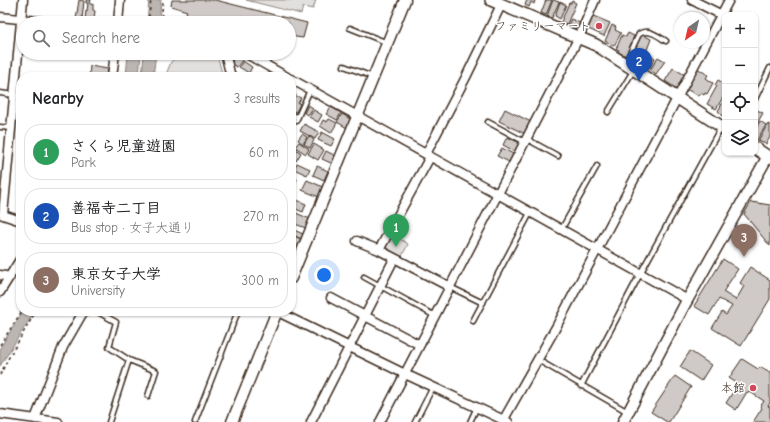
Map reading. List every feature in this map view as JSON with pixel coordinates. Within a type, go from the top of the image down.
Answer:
[{"type":"main road","points":[[496,2],[596,45],[722,127]]},
{"type":"main road","points":[[758,150],[769,155]]},
{"type":"street","points":[[20,16],[23,0]]},
{"type":"street","points":[[119,16],[120,0]]},
{"type":"street","points":[[296,266],[405,0]]},
{"type":"street","points":[[380,422],[579,37],[595,0]]},
{"type":"street","points":[[692,0],[720,14]]},
{"type":"street","points":[[287,316],[405,374],[506,421],[720,14],[729,0]]},
{"type":"street","points":[[378,250],[428,156],[466,77],[496,2]]},
{"type":"street","points":[[0,17],[16,19]]},
{"type":"street","points":[[16,219],[2,215],[17,60]]},
{"type":"street","points":[[113,72],[114,60]]},
{"type":"street","points":[[227,60],[230,72]]},
{"type":"street","points":[[257,60],[278,72]]},
{"type":"street","points":[[296,82],[688,300]]},
{"type":"street","points":[[623,422],[688,300],[769,155]]},
{"type":"street","points":[[357,241],[378,250],[450,287]]},
{"type":"street","points":[[311,422],[348,346],[394,259]]},
{"type":"street","points":[[0,292],[16,267]]},
{"type":"street","points":[[0,275],[10,277]]},
{"type":"street","points":[[331,298],[420,345]]},
{"type":"street","points":[[36,420],[63,347],[81,316]]},
{"type":"street","points":[[232,422],[275,316]]},
{"type":"street","points":[[0,414],[58,422]]},
{"type":"lane","points":[[350,28],[388,43]]},
{"type":"lane","points":[[608,112],[629,67],[639,34],[643,31],[648,32],[666,41]]},
{"type":"lane","points":[[344,66],[374,77]]},
{"type":"lane","points":[[758,93],[770,68]]},
{"type":"lane","points":[[296,118],[297,119],[310,90]]},
{"type":"lane","points":[[0,93],[14,95]]},
{"type":"lane","points":[[488,122],[558,156]]},
{"type":"lane","points":[[0,127],[11,128]]},
{"type":"lane","points":[[581,386],[640,274],[722,130]]},
{"type":"lane","points":[[561,230],[597,166]]},
{"type":"lane","points":[[473,321],[530,213]]},
{"type":"lane","points":[[364,277],[435,316]]},
{"type":"lane","points":[[450,287],[483,303]]},
{"type":"lane","points":[[105,316],[116,322],[109,346],[129,360],[156,372],[148,396]]},
{"type":"lane","points":[[195,422],[236,316]]},
{"type":"lane","points":[[109,422],[129,360]]},
{"type":"lane","points":[[538,360],[628,412]]},
{"type":"lane","points":[[415,422],[433,386]]},
{"type":"lane","points":[[470,422],[478,407]]},
{"type":"path","points":[[149,16],[151,0]]},
{"type":"path","points":[[162,16],[163,0]]},
{"type":"path","points":[[0,345],[19,316]]},
{"type":"path","points":[[0,375],[33,316]]},
{"type":"shaded area","points":[[149,0],[161,0],[160,16],[148,16]]},
{"type":"shaded area","points":[[246,0],[316,0],[313,9],[303,7],[301,14]]},
{"type":"shaded area","points":[[127,60],[140,60],[139,72],[126,72]]},
{"type":"shaded area","points":[[143,60],[155,60],[154,72],[142,72]]},
{"type":"shaded area","points":[[173,60],[219,60],[222,72],[167,72]]},
{"type":"shaded area","points":[[391,233],[408,244],[400,260],[383,249]]},
{"type":"shaded area","points":[[20,316],[32,316],[0,366],[0,348]]},
{"type":"building","points":[[79,0],[84,1],[82,16],[76,16]]},
{"type":"building","points":[[86,0],[91,0],[90,4],[93,4],[94,16],[85,16],[88,3],[86,3]]},
{"type":"building","points":[[172,0],[215,0],[279,16],[185,16],[187,11],[171,6]]},
{"type":"building","points":[[527,0],[535,0],[534,4],[531,2],[529,7],[525,5]]},
{"type":"building","points":[[546,0],[552,0],[546,15],[541,13]]},
{"type":"building","points":[[553,0],[559,2],[552,18],[547,16]]},
{"type":"building","points":[[572,1],[576,3],[567,24],[561,22],[569,3]]},
{"type":"building","points":[[560,2],[566,5],[560,19],[555,16]]},
{"type":"building","points":[[591,15],[610,23],[604,36],[586,28]]},
{"type":"building","points":[[571,19],[580,23],[577,30],[568,25]]},
{"type":"building","points":[[296,20],[307,23],[303,38],[296,37]]},
{"type":"building","points":[[612,25],[616,27],[615,30],[621,33],[614,46],[605,41]]},
{"type":"building","points":[[628,33],[634,36],[626,56],[618,52],[619,50],[616,49],[622,35],[626,37]]},
{"type":"building","points":[[641,34],[651,39],[641,66],[636,63],[638,59],[632,56]]},
{"type":"building","points":[[649,55],[655,58],[649,69],[643,65]]},
{"type":"building","points":[[658,57],[665,61],[656,74],[650,70]]},
{"type":"building","points":[[232,60],[242,60],[237,67],[231,64],[233,61]]},
{"type":"building","points":[[243,61],[252,67],[250,72],[247,72],[239,67]]},
{"type":"building","points":[[90,66],[108,69],[107,72],[89,72]]},
{"type":"building","points":[[673,68],[685,75],[677,89],[665,81]]},
{"type":"building","points":[[697,68],[708,75],[706,78],[713,83],[707,94],[705,93],[704,95],[701,93],[699,96],[686,89]]},
{"type":"building","points":[[718,80],[722,82],[722,99],[716,109],[707,104],[717,86],[715,85]]},
{"type":"building","points":[[296,96],[301,98],[298,103],[300,104],[296,112]]},
{"type":"building","points":[[722,104],[722,115],[718,111]]},
{"type":"building","points":[[308,105],[313,108],[308,115],[304,113]]},
{"type":"building","points":[[331,107],[341,113],[337,120],[326,114]]},
{"type":"building","points":[[505,109],[531,122],[525,134],[499,121]]},
{"type":"building","points":[[314,110],[322,115],[318,122],[309,117]]},
{"type":"building","points":[[758,110],[763,113],[758,122]]},
{"type":"building","points":[[342,114],[352,120],[347,128],[337,122]]},
{"type":"building","points":[[329,119],[337,123],[331,133],[320,126],[323,120],[327,122]]},
{"type":"building","points":[[760,121],[766,125],[758,138],[758,125]]},
{"type":"building","points":[[304,124],[319,132],[315,139],[300,131]]},
{"type":"building","points":[[768,124],[770,125],[770,137],[766,144],[758,141]]},
{"type":"building","points":[[322,132],[335,139],[331,146],[318,140]]},
{"type":"building","points":[[302,134],[307,137],[303,144],[298,140]]},
{"type":"building","points":[[309,136],[314,140],[310,148],[304,144]]},
{"type":"building","points":[[507,137],[520,143],[516,152],[503,145]]},
{"type":"building","points":[[299,142],[309,149],[306,154],[296,148]]},
{"type":"building","points":[[314,144],[324,150],[318,160],[308,154]]},
{"type":"building","points":[[502,148],[515,155],[511,163],[497,156]]},
{"type":"building","points":[[296,149],[301,153],[296,161]]},
{"type":"building","points":[[326,151],[336,156],[333,164],[322,159]]},
{"type":"building","points":[[297,163],[310,169],[307,175],[296,170]]},
{"type":"building","points":[[317,166],[328,171],[324,180],[313,175]]},
{"type":"building","points":[[307,180],[323,187],[319,197],[302,190]]},
{"type":"building","points":[[296,200],[306,204],[303,212],[296,209]]},
{"type":"building","points":[[751,202],[770,205],[770,246],[744,214]]},
{"type":"building","points":[[296,213],[310,219],[306,228],[296,224]]},
{"type":"building","points":[[296,231],[303,234],[301,239],[296,236]]},
{"type":"building","points":[[296,236],[301,239],[296,248]]},
{"type":"building","points":[[723,259],[738,269],[723,292],[736,300],[744,286],[740,283],[750,267],[770,280],[770,299],[741,346],[712,328],[722,312],[726,315],[732,306],[719,299],[709,315],[694,306]]},
{"type":"building","points":[[690,351],[711,365],[701,381],[680,367]]},
{"type":"building","name":"本館","points":[[742,359],[758,369],[760,367],[770,373],[770,403],[768,406],[770,407],[770,422],[753,422],[762,408],[760,407],[764,401],[750,392],[747,392],[736,410],[726,403],[738,384],[729,378]]},
{"type":"building","points":[[675,376],[691,387],[669,422],[667,422],[651,412]]},
{"type":"place","name":"ファミリーマート","points":[[599,26]]},
{"type":"place","name":"善福寺二丁目","points":[[639,81]]},
{"type":"place","name":"さくら児童遊園","points":[[396,247]]},
{"type":"place","name":"東京女子大学","points":[[744,257]]},
{"type":"place","name":"本館","points":[[753,388]]}]
